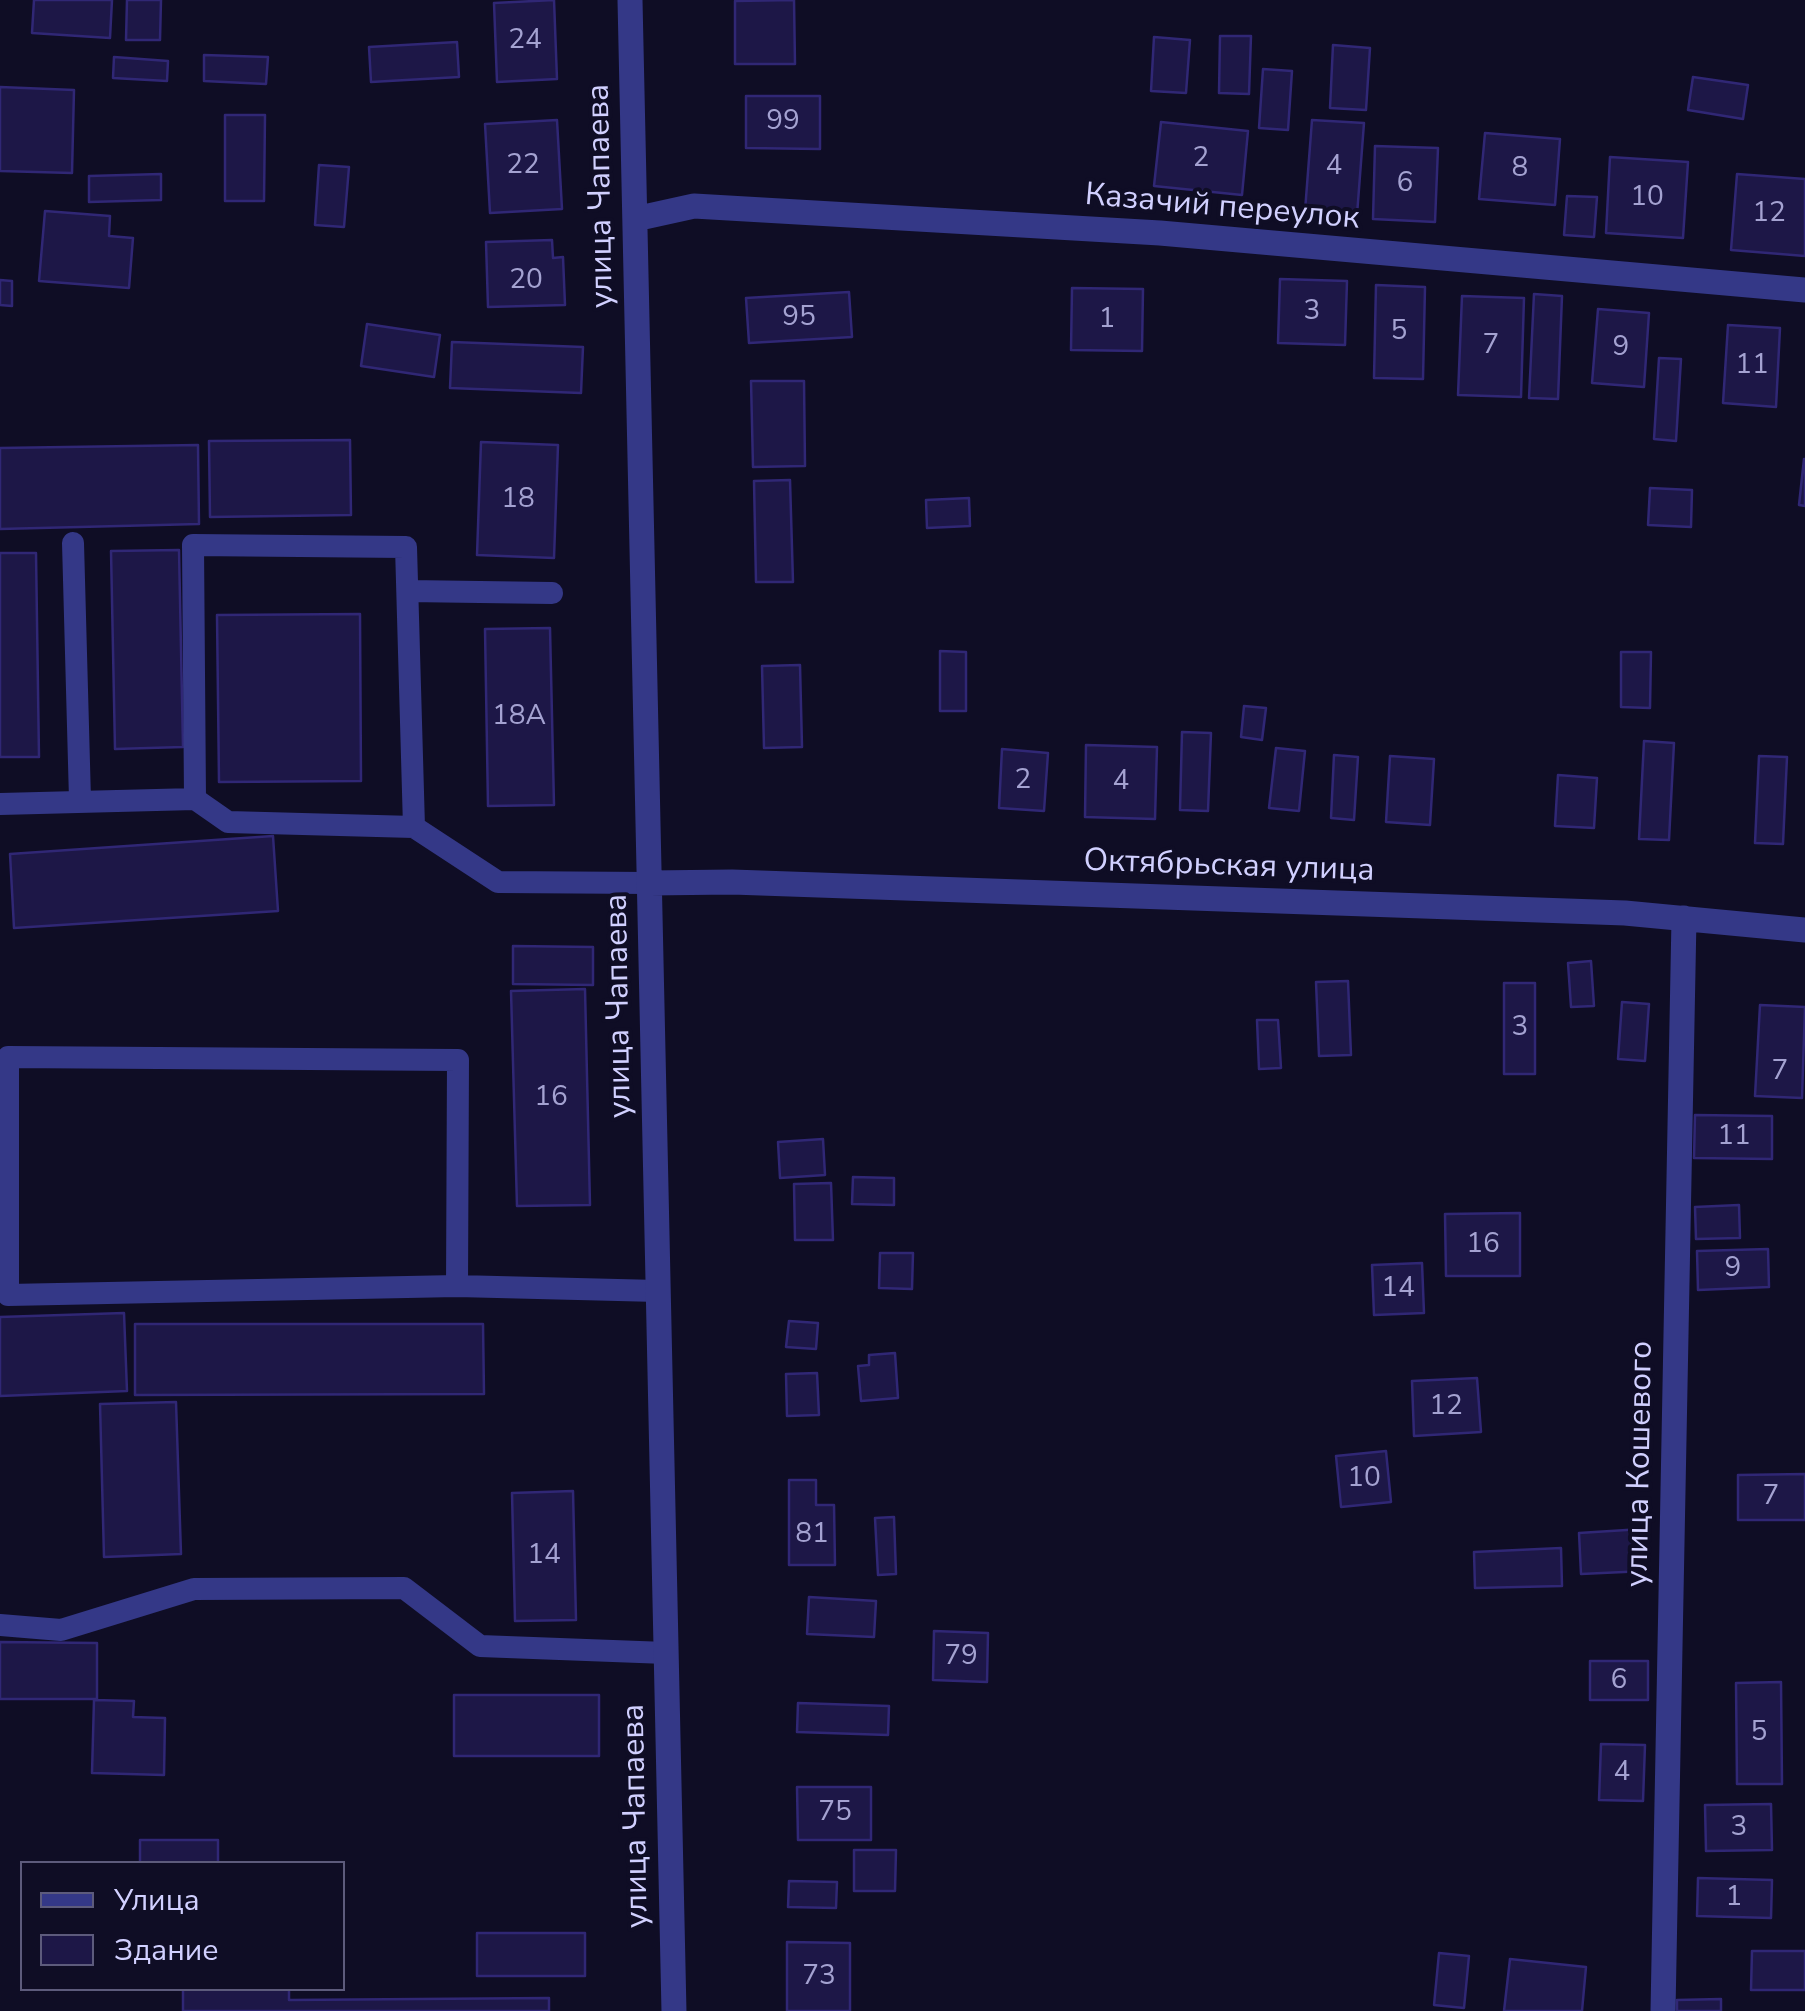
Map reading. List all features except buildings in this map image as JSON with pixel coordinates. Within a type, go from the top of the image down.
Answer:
[{"type":"street","name":"улица Чапаева","points":[[630,0],[674,2011]]},
{"type":"street","name":"Казачий переулок","points":[[635,219],[694,206],[1160,233],[1805,290]]},
{"type":"street","name":"Октябрьская улица","points":[[650,884],[732,882],[1625,913],[1805,930]]},
{"type":"street","name":"улица Кошевого","points":[[1664,2011],[1684,918]]},
{"type":"lane","points":[[73,544],[80,800]]},
{"type":"lane","points":[[195,799],[193,545],[406,547],[414,827]]},
{"type":"lane","points":[[408,591],[552,593]]},
{"type":"lane","points":[[0,804],[195,799],[228,822],[414,827],[498,882],[650,884]]},
{"type":"lane","points":[[457,1286],[458,1060],[8,1057],[8,1295],[457,1286],[658,1291]]},
{"type":"lane","points":[[0,1625],[60,1630],[194,1590],[404,1588],[480,1646],[666,1653]]}]
